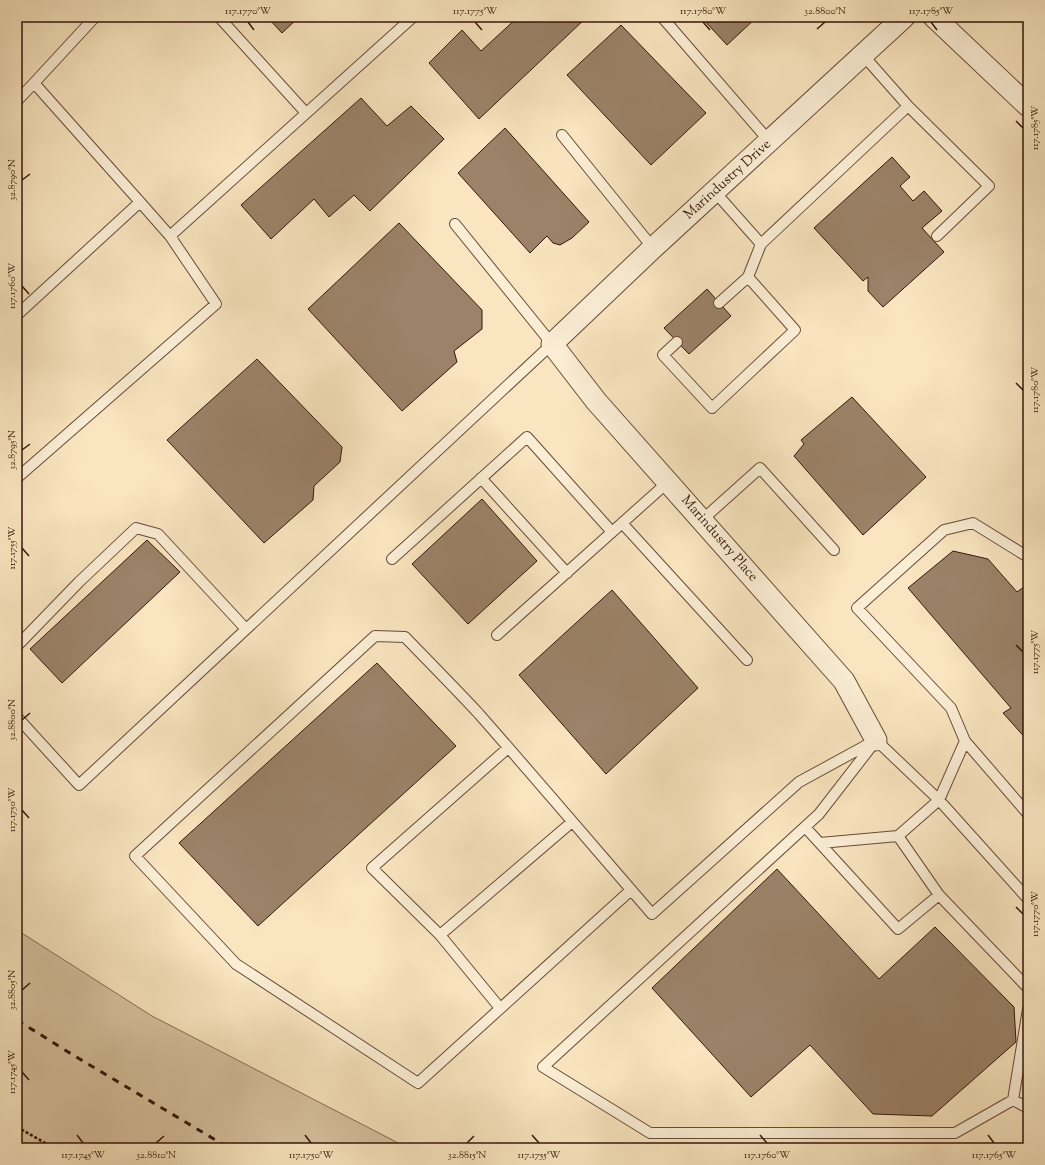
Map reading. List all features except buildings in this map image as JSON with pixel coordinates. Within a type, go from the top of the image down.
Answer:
[{"type":"street","name":"Marindustry Drive","points":[[552,344],[653,248],[770,142],[904,17]]},
{"type":"street","points":[[934,17],[1028,106]]},
{"type":"street","name":"Marindustry Place","points":[[552,344],[596,401],[844,681],[876,740]]},
{"type":"lane","points":[[17,101],[95,17]]},
{"type":"lane","points":[[219,17],[306,113]]},
{"type":"lane","points":[[170,236],[413,17]]},
{"type":"lane","points":[[662,17],[770,142]]},
{"type":"lane","points":[[862,55],[908,106],[989,186],[937,236]]},
{"type":"lane","points":[[17,478],[216,304],[170,236],[34,83]]},
{"type":"lane","points":[[719,303],[748,277],[761,244],[908,106]]},
{"type":"lane","points":[[562,135],[653,248]]},
{"type":"lane","points":[[715,192],[761,244]]},
{"type":"lane","points":[[17,315],[140,202]]},
{"type":"lane","points":[[17,717],[79,785],[552,344],[455,224]]},
{"type":"lane","points":[[677,342],[663,355],[712,408],[795,330],[748,277]]},
{"type":"lane","points":[[392,559],[527,437],[612,532]]},
{"type":"lane","points":[[702,520],[760,468],[834,550]]},
{"type":"lane","points":[[481,478],[567,573]]},
{"type":"lane","points":[[497,635],[668,482]]},
{"type":"lane","points":[[622,523],[747,660]]},
{"type":"lane","points":[[1028,557],[973,523],[944,530],[857,608],[951,708],[965,741],[1028,814]]},
{"type":"lane","points":[[17,646],[79,582],[136,528],[158,534],[246,629]]},
{"type":"lane","points":[[631,890],[418,1083],[236,964],[135,856],[375,636],[405,637],[478,713],[652,914],[799,782],[876,740]]},
{"type":"lane","points":[[876,740],[939,800],[1028,899]]},
{"type":"lane","points":[[876,740],[819,814],[543,1067],[650,1133],[955,1133],[1013,1100]]},
{"type":"lane","points":[[820,843],[898,836],[939,800],[965,741]]},
{"type":"lane","points":[[500,1008],[440,935],[372,868],[508,748]]},
{"type":"lane","points":[[440,935],[572,822]]},
{"type":"lane","points":[[805,827],[898,929],[939,895]]},
{"type":"lane","points":[[898,836],[939,895],[1028,988]]},
{"type":"lane","points":[[1013,1100],[1028,1010]]},
{"type":"lane","points":[[1013,1100],[1028,1108]]},
{"type":"path","points":[[17,1127],[54,1148]]},
{"type":"shaded area","points":[[17,930],[152,1016],[408,1148],[17,1148]]},
{"type":"railway","points":[[17,1020],[229,1148]]}]
